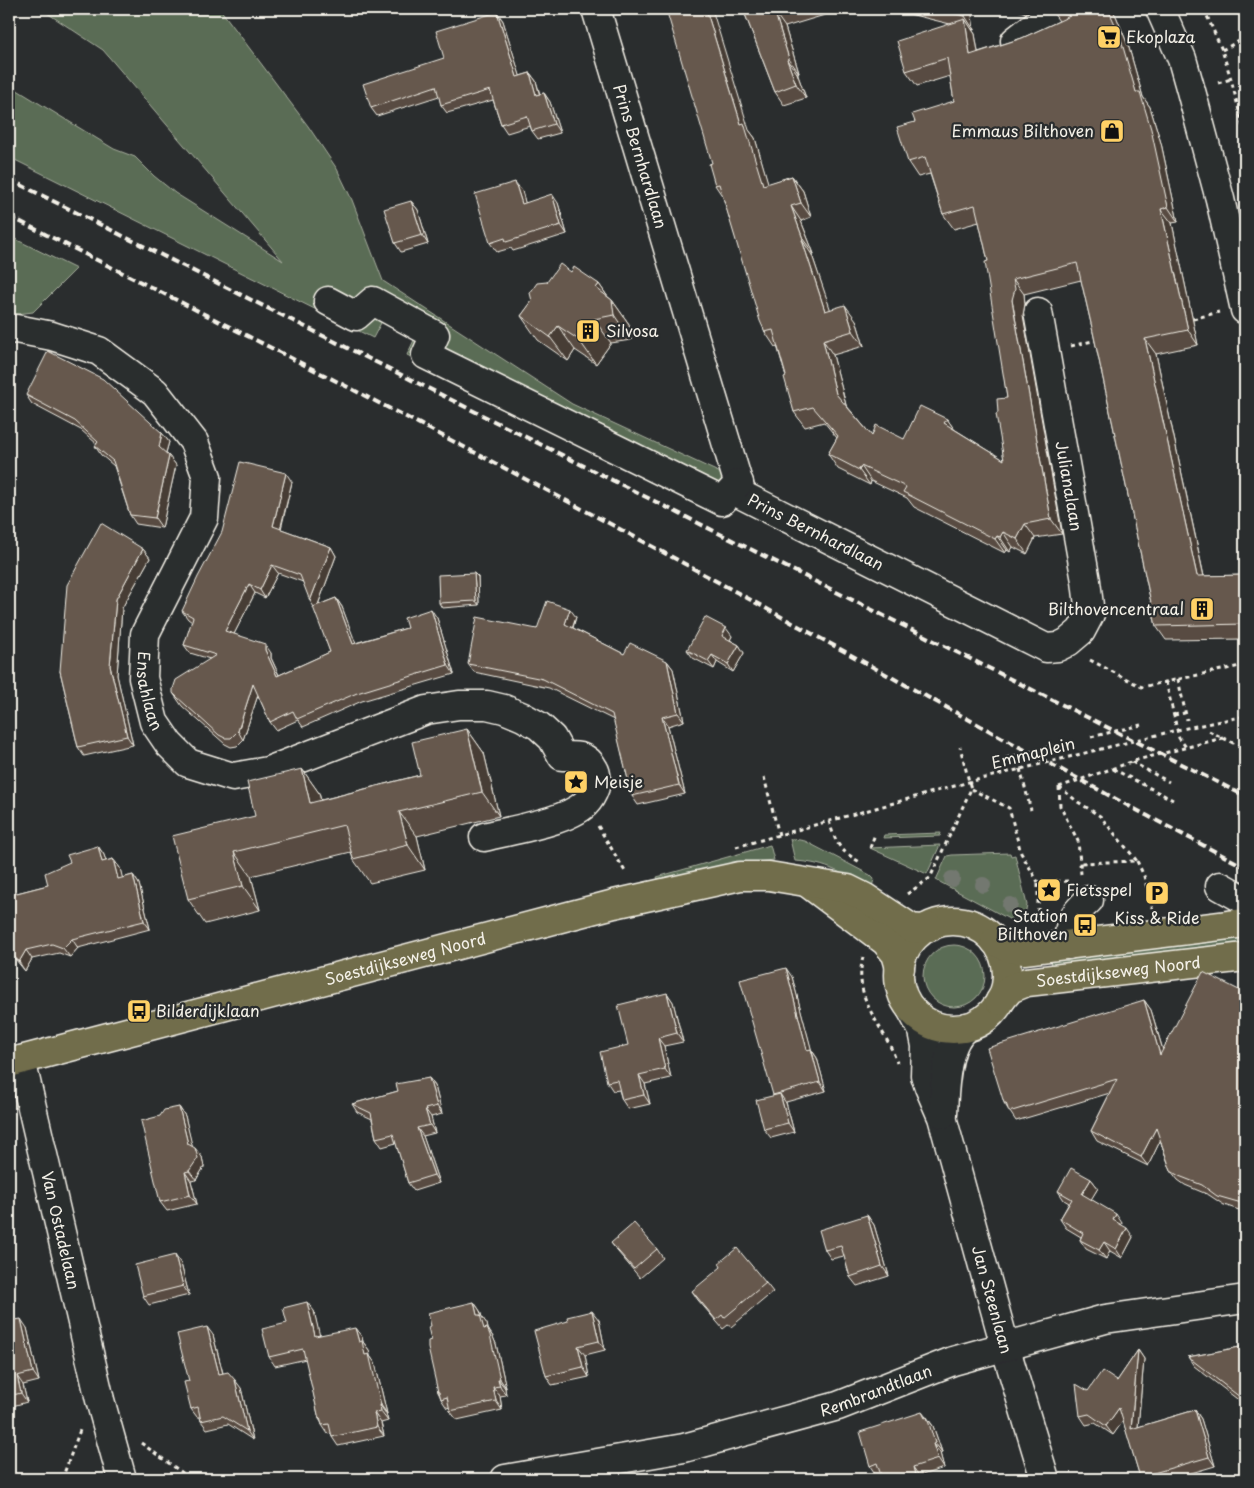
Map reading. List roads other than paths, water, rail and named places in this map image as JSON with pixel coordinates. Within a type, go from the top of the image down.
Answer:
[{"type":"main road","name":"Soestdijkseweg Noord","points":[[15,1062],[614,904],[740,876],[769,876],[848,889],[864,897],[911,928],[922,929],[930,927]]},
{"type":"main road","name":"Soestdijkseweg Noord","points":[[806,882],[885,941],[896,954],[900,968]]},
{"type":"main road","points":[[943,922],[959,922],[983,930],[995,941],[1007,969],[1006,986],[1000,1001],[988,1017],[967,1027],[941,1028],[924,1020],[911,1009],[902,991],[900,968],[909,945],[918,935],[930,927],[943,922]]},
{"type":"main road","name":"Soestdijkseweg Noord","points":[[995,941],[1018,950],[1245,923]]},
{"type":"main road","name":"Soestdijkseweg Noord","points":[[1000,1001],[1010,989],[1027,982],[1245,957]]},
{"type":"street","name":"Prins Bernhardlaan","points":[[596,9],[742,495],[1046,648],[1058,647]]},
{"type":"street","points":[[1015,41],[1056,9]]},
{"type":"street","points":[[1160,9],[1184,67],[1220,199],[1245,310]]},
{"type":"street","points":[[328,301],[356,316],[373,301],[435,335],[426,355],[722,501],[739,483]]},
{"type":"street","name":"Julianalaan","points":[[1038,312],[1085,571],[1090,614],[1081,631],[1068,642],[1058,647]]},
{"type":"street","name":"Ensahlaan","points":[[9,330],[16,329],[52,336],[99,351],[155,392],[194,442],[207,477],[204,518],[145,634],[143,678],[154,722],[169,744],[188,763],[233,777],[268,771],[426,710],[459,705],[487,706],[504,709],[539,726],[552,738],[562,756],[579,756],[589,760],[596,771],[596,784],[592,796],[585,804],[571,813],[547,822],[484,837]]},
{"type":"street","points":[[1220,886],[1245,900]]},
{"type":"street","points":[[1068,945],[1070,922],[1085,895]]},
{"type":"street","name":"Jan Steenlaan","points":[[911,1009],[923,1031],[926,1046],[925,1075],[928,1087],[942,1118],[1004,1346],[1045,1479]]},
{"type":"street","name":"Jan Steenlaan","points":[[942,1118],[946,1078],[952,1050],[957,1037],[967,1027]]},
{"type":"street","name":"Van Ostadelaan","points":[[15,1062],[100,1400],[122,1479]]},
{"type":"street","name":"Rembrandtlaan","points":[[505,1479],[684,1448],[838,1406],[953,1360],[1106,1319],[1245,1299]]},
{"type":"railway","points":[[9,179],[1245,796]]},
{"type":"railway","points":[[9,216],[516,474],[683,563],[1033,755],[1245,867]]},
{"type":"place","name":"Ekoplaza","points":[[1109,37]]},
{"type":"place","name":"Emmaus Bilthoven","points":[[1112,131]]},
{"type":"place","name":"Silvosa","points":[[588,331]]},
{"type":"place","name":"Bilthovencentraal","points":[[1202,609]]},
{"type":"place","name":"Meisje","points":[[576,782]]},
{"type":"place","name":"Fietsspel","points":[[1049,890]]},
{"type":"place","name":"Kiss & Ride","points":[[1157,893]]},
{"type":"place","name":"Station Bilthoven","points":[[1085,925]]},
{"type":"place","name":"Bilderdijklaan","points":[[139,1011]]}]
